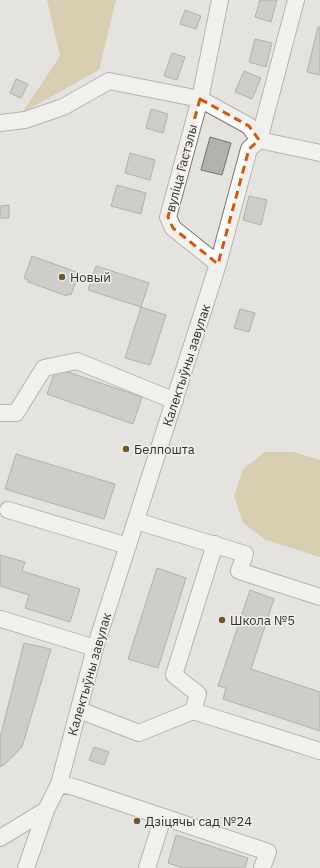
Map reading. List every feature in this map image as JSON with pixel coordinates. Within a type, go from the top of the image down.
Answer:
[{"type":"street","name":"вуліца Гастэлы","points":[[218,264],[173,228],[168,217],[200,98],[220,0]]},
{"type":"street","name":"Калектыўны завулак","points":[[26,868],[46,810],[59,784],[95,648],[218,264],[249,149],[259,140],[296,0]]},
{"type":"street","points":[[0,123],[25,120],[63,107],[109,81],[200,98],[249,126],[259,140],[320,153]]},
{"type":"street","points":[[0,413],[16,413],[44,368],[77,361],[175,401]]},
{"type":"street","points":[[8,510],[128,546]]},
{"type":"street","points":[[136,521],[245,554],[239,571],[320,597]]},
{"type":"street","points":[[193,711],[198,694],[174,674],[215,544]]},
{"type":"street","points":[[1,619],[95,648]]},
{"type":"street","points":[[78,710],[139,732],[193,711],[320,750]]},
{"type":"street","points":[[59,784],[268,852],[262,868]]},
{"type":"street","points":[[0,838],[46,810]]},
{"type":"street","points":[[147,868],[163,817]]},
{"type":"highlighted area","points":[[200,99],[249,126],[259,140],[249,149],[218,264],[173,228],[168,217]]},
{"type":"shaded area","points":[[47,0],[116,0],[99,70],[22,113],[60,56]]},
{"type":"shaded area","points":[[265,452],[294,452],[320,460],[320,557],[266,540],[243,523],[234,496],[243,469]]},
{"type":"building","points":[[260,0],[277,0],[271,22],[255,17]]},
{"type":"building","points":[[185,10],[201,16],[196,29],[180,24]]},
{"type":"building","points":[[318,27],[320,27],[320,75],[307,72]]},
{"type":"building","points":[[255,39],[272,43],[266,67],[249,62]]},
{"type":"building","points":[[172,53],[185,57],[177,80],[164,76]]},
{"type":"building","points":[[244,71],[261,78],[252,99],[235,92]]},
{"type":"building","points":[[16,79],[28,84],[21,98],[10,93]]},
{"type":"building","points":[[151,109],[168,114],[163,133],[146,128]]},
{"type":"building","points":[[210,137],[231,143],[222,175],[201,170]]},
{"type":"building","points":[[130,153],[155,160],[150,180],[125,173]]},
{"type":"building","points":[[117,185],[146,193],[141,214],[111,206]]},
{"type":"building","points":[[249,196],[267,200],[261,225],[243,220]]},
{"type":"building","points":[[9,205],[9,218],[0,218],[0,206]]},
{"type":"building","points":[[32,256],[79,273],[71,295],[68,294],[67,296],[28,282],[28,280],[24,278]]},
{"type":"building","points":[[96,266],[149,283],[141,307],[88,290]]},
{"type":"building","points":[[141,307],[166,315],[150,365],[125,358]]},
{"type":"building","points":[[240,309],[255,313],[249,332],[234,328]]},
{"type":"building","points":[[56,368],[142,397],[133,424],[47,394]]},
{"type":"building","points":[[16,454],[115,484],[104,519],[5,489]]},
{"type":"building","points":[[0,555],[25,562],[22,571],[80,589],[70,622],[25,608],[29,595],[0,586]]},
{"type":"building","points":[[157,568],[186,578],[158,668],[128,659]]},
{"type":"building","points":[[250,590],[274,599],[251,669],[320,692],[320,731],[223,699],[226,688],[218,686]]},
{"type":"building","points":[[24,643],[51,649],[22,747],[0,767],[0,738]]},
{"type":"building","points":[[94,747],[109,752],[104,765],[89,760]]},
{"type":"building","points":[[176,835],[248,858],[245,868],[183,868],[168,863]]},
{"type":"place","name":"Новый","points":[[62,277]]},
{"type":"place","name":"Белпошта","points":[[126,449]]},
{"type":"place","name":"Школа №5","points":[[222,620]]},
{"type":"place","name":"Дзіцячы сад №24","points":[[137,821]]}]
